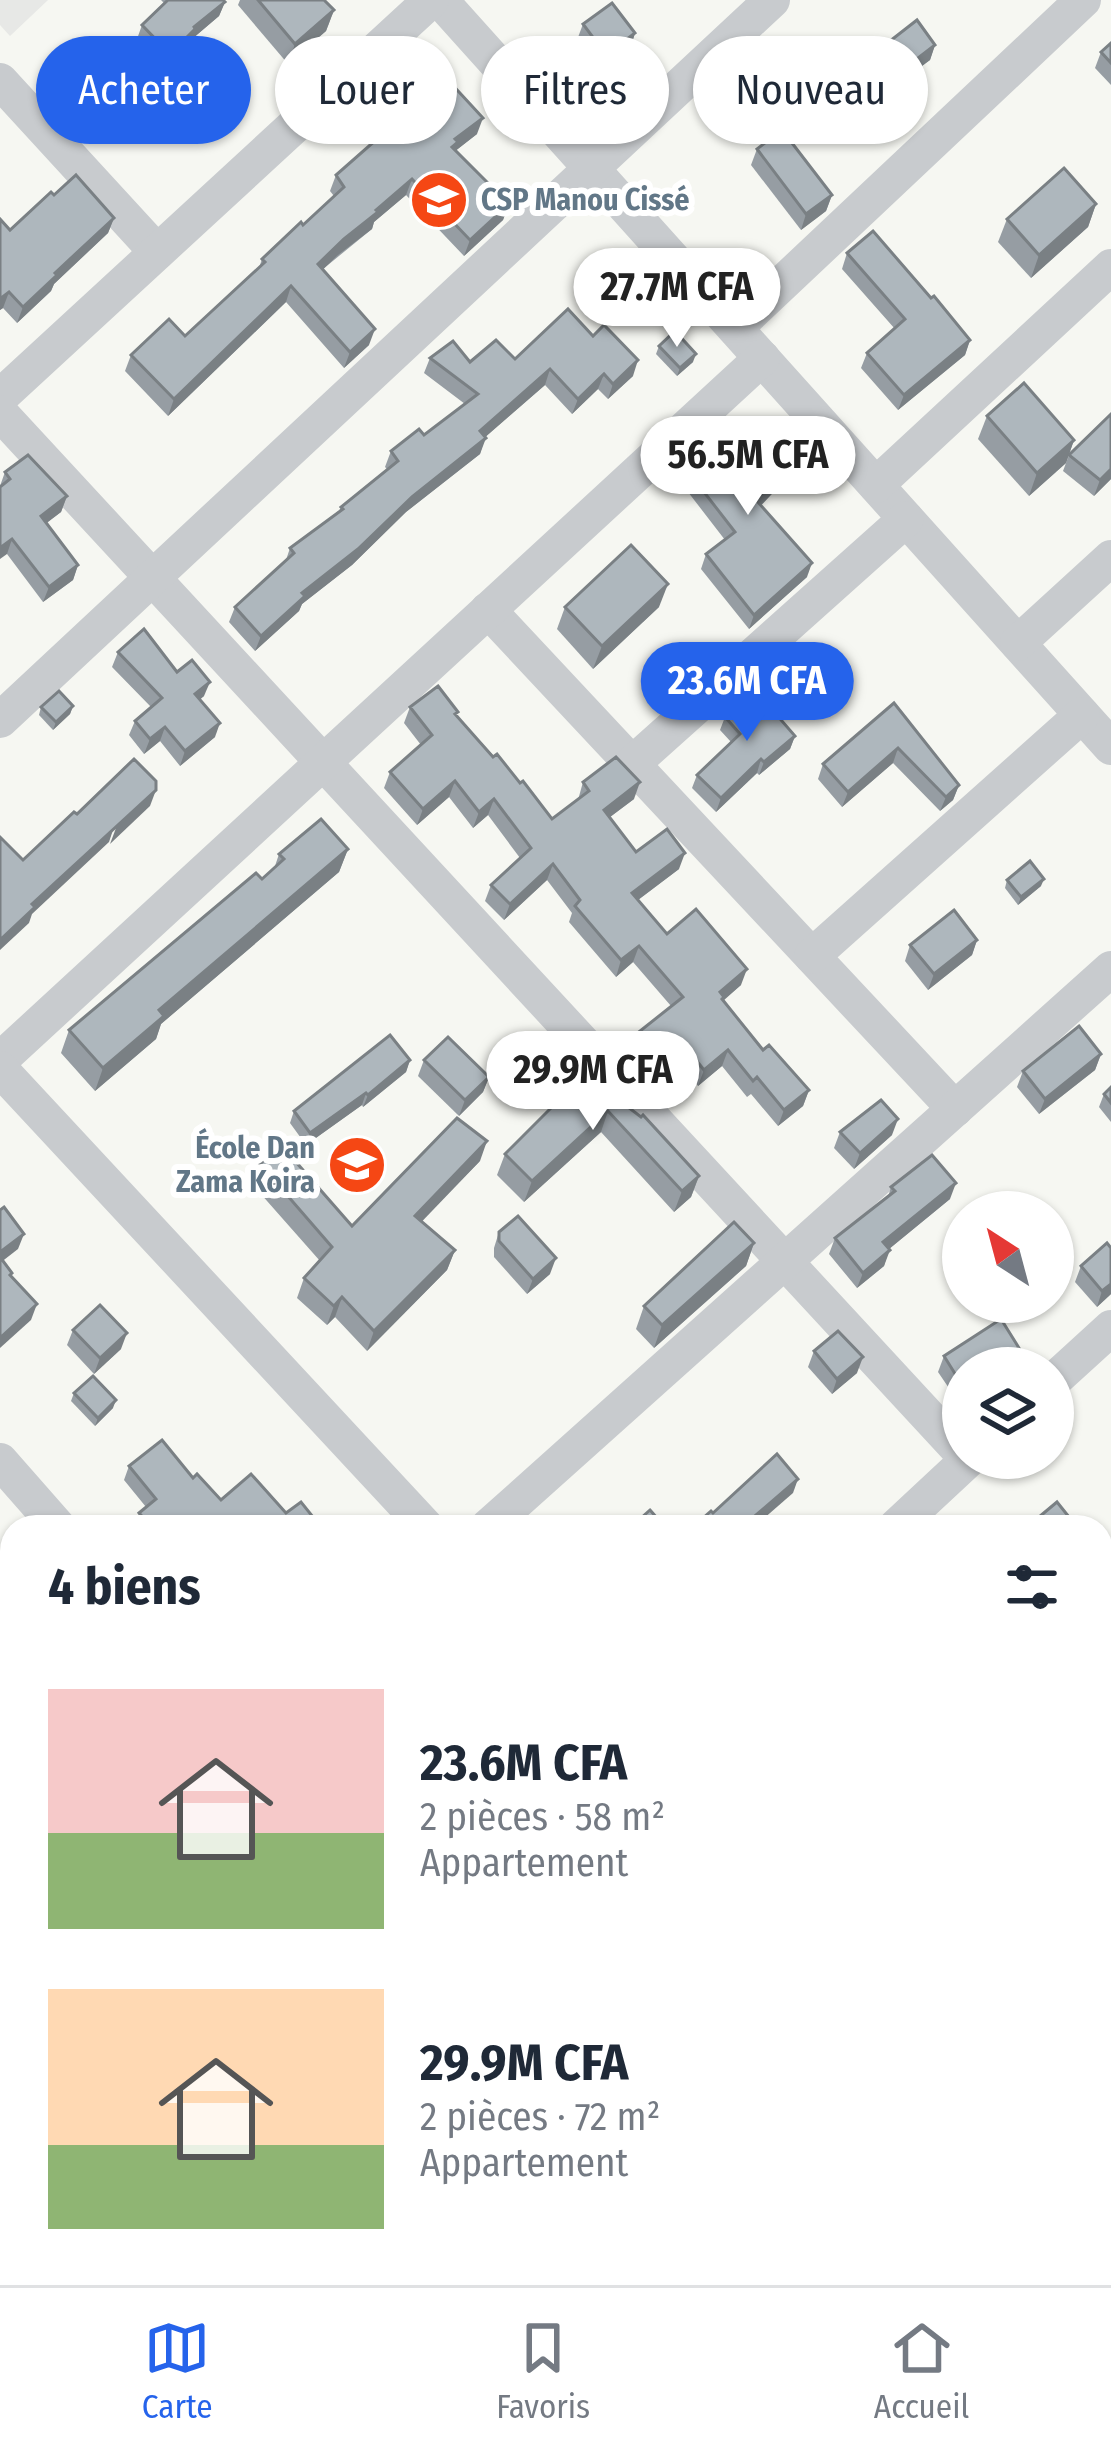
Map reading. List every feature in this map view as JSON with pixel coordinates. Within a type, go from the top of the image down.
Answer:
[{"type":"street","points":[[0,398],[435,0],[1111,747]]},
{"type":"street","points":[[0,721],[772,0]]},
{"type":"street","points":[[735,328],[1083,0]]},
{"type":"street","points":[[0,81],[157,252]]},
{"type":"street","points":[[876,485],[1111,267]]},
{"type":"street","points":[[415,1515],[0,1064],[762,358]]},
{"type":"street","points":[[0,412],[942,1430]]},
{"type":"street","points":[[632,764],[906,519]]},
{"type":"street","points":[[1018,643],[1111,558]]},
{"type":"street","points":[[488,610],[955,1109]]},
{"type":"street","points":[[812,956],[1082,715]]},
{"type":"street","points":[[501,1515],[1111,969]]},
{"type":"street","points":[[1074,1362],[1111,1328]]},
{"type":"street","points":[[0,1461],[47,1515]]},
{"type":"street","points":[[908,1515],[945,1479]]},
{"type":"shaded area","points":[[0,0],[48,0],[10,36],[0,25]]},
{"type":"building","points":[[168,0],[225,2],[188,36],[153,36],[142,25]]},
{"type":"building","points":[[258,0],[324,0],[334,10],[304,36],[288,36]]},
{"type":"building","points":[[612,3],[635,33],[592,36],[583,24]]},
{"type":"building","points":[[917,20],[935,45],[928,50],[928,36],[896,36]]},
{"type":"building","points":[[1111,43],[1111,63],[1101,52]]},
{"type":"building","points":[[457,90],[481,116],[457,138]]},
{"type":"building","points":[[371,144],[456,144],[452,147],[509,204],[470,240],[412,179],[318,264],[375,329],[350,352],[291,286],[174,399],[131,355],[169,319],[185,336],[301,222],[303,225],[344,187],[336,175]]},
{"type":"building","points":[[764,144],[793,144],[832,195],[806,214],[757,149]]},
{"type":"building","points":[[1064,168],[1096,204],[1039,255],[1007,219]]},
{"type":"building","points":[[76,175],[114,218],[23,307],[9,292],[0,299],[0,219],[10,230]]},
{"type":"building","points":[[873,231],[970,340],[904,395],[867,353],[905,319],[847,253]]},
{"type":"building","points":[[568,309],[593,336],[604,325],[638,360],[613,384],[604,374],[578,399],[550,369],[480,431],[486,438],[302,593],[305,596],[261,636],[235,607],[294,553],[290,548],[398,461],[391,451],[419,429],[424,435],[478,394],[430,358],[453,341],[470,362],[496,340],[515,359]]},
{"type":"building","points":[[675,331],[696,354],[680,368],[659,346]]},
{"type":"building","points":[[1024,383],[1074,440],[1037,473],[987,416]]},
{"type":"building","points":[[1111,414],[1111,469],[1100,480],[1069,455]]},
{"type":"building","points":[[753,423],[789,467],[757,501],[812,563],[754,615],[706,554],[735,532],[683,465],[712,443],[720,452]]},
{"type":"building","points":[[28,455],[67,496],[41,516],[78,565],[49,587],[12,539],[0,548],[0,487],[10,479],[5,472]]},
{"type":"building","points":[[631,545],[668,584],[602,646],[565,607]]},
{"type":"building","points":[[144,629],[177,672],[192,660],[210,682],[195,694],[220,723],[185,751],[165,727],[150,739],[135,721],[162,698],[118,652]]},
{"type":"building","points":[[438,686],[458,712],[455,714],[493,757],[497,754],[523,781],[552,819],[589,791],[583,782],[616,757],[640,782],[604,810],[636,852],[667,829],[685,853],[632,893],[667,934],[696,909],[747,969],[720,992],[722,999],[763,1050],[769,1045],[809,1090],[784,1110],[728,1050],[704,1070],[681,1041],[655,1061],[635,1035],[683,997],[639,946],[621,960],[575,906],[580,900],[553,864],[510,904],[491,885],[531,848],[494,799],[479,812],[455,781],[423,809],[390,772],[432,735],[410,707]]},
{"type":"building","points":[[59,691],[73,706],[56,722],[41,707]]},
{"type":"building","points":[[756,691],[795,736],[764,762],[761,759],[721,798],[697,775],[740,734],[725,717]]},
{"type":"building","points":[[894,703],[959,785],[946,797],[898,748],[848,792],[823,764]]},
{"type":"building","points":[[134,759],[156,781],[156,790],[32,904],[35,907],[0,940],[0,837],[23,860]]},
{"type":"building","points":[[321,819],[348,849],[159,1010],[164,1016],[103,1068],[69,1030],[256,873],[262,879],[284,859],[279,854]]},
{"type":"building","points":[[1030,861],[1044,879],[1021,897],[1007,880]]},
{"type":"building","points":[[954,910],[977,940],[934,974],[910,945]]},
{"type":"building","points":[[1079,1026],[1101,1054],[1045,1099],[1023,1071]]},
{"type":"building","points":[[390,1035],[410,1060],[310,1133],[294,1111]]},
{"type":"building","points":[[448,1037],[489,1077],[465,1100],[424,1060]]},
{"type":"building","points":[[585,1074],[643,1115],[699,1176],[682,1191],[608,1111],[532,1181],[505,1154]]},
{"type":"building","points":[[881,1100],[898,1119],[860,1153],[840,1132]]},
{"type":"building","points":[[457,1118],[487,1141],[415,1216],[455,1250],[374,1331],[342,1297],[334,1306],[304,1278],[332,1247],[260,1164],[281,1145],[352,1226]]},
{"type":"building","points":[[932,1155],[956,1183],[883,1242],[890,1250],[863,1273],[835,1238],[895,1191],[891,1187]]},
{"type":"building","points":[[4,1207],[24,1234],[0,1252],[0,1210]]},
{"type":"building","points":[[518,1216],[556,1258],[533,1279],[499,1241],[499,1232]]},
{"type":"building","points":[[734,1222],[754,1243],[662,1325],[644,1306]]},
{"type":"building","points":[[1107,1243],[1111,1284],[1102,1291],[1081,1266]]},
{"type":"building","points":[[0,1257],[37,1304],[0,1338]]},
{"type":"building","points":[[100,1305],[127,1333],[100,1358],[73,1330]]},
{"type":"building","points":[[995,1323],[1003,1323],[1018,1347],[958,1347]]},
{"type":"building","points":[[838,1331],[863,1357],[837,1379],[814,1351]]},
{"type":"building","points":[[93,1376],[116,1400],[98,1418],[74,1393]]},
{"type":"building","points":[[162,1440],[193,1478],[197,1474],[221,1500],[251,1474],[286,1513],[301,1502],[311,1515],[141,1515],[156,1499],[129,1466]]},
{"type":"building","points":[[777,1454],[798,1479],[756,1515],[706,1515]]},
{"type":"building","points":[[1057,1502],[1067,1515],[1041,1515]]},
{"type":"place","name":"CSP Manou Cissé","points":[[439,200]]},
{"type":"place","name":"École Dan Zama Koira","points":[[357,1165]]}]
